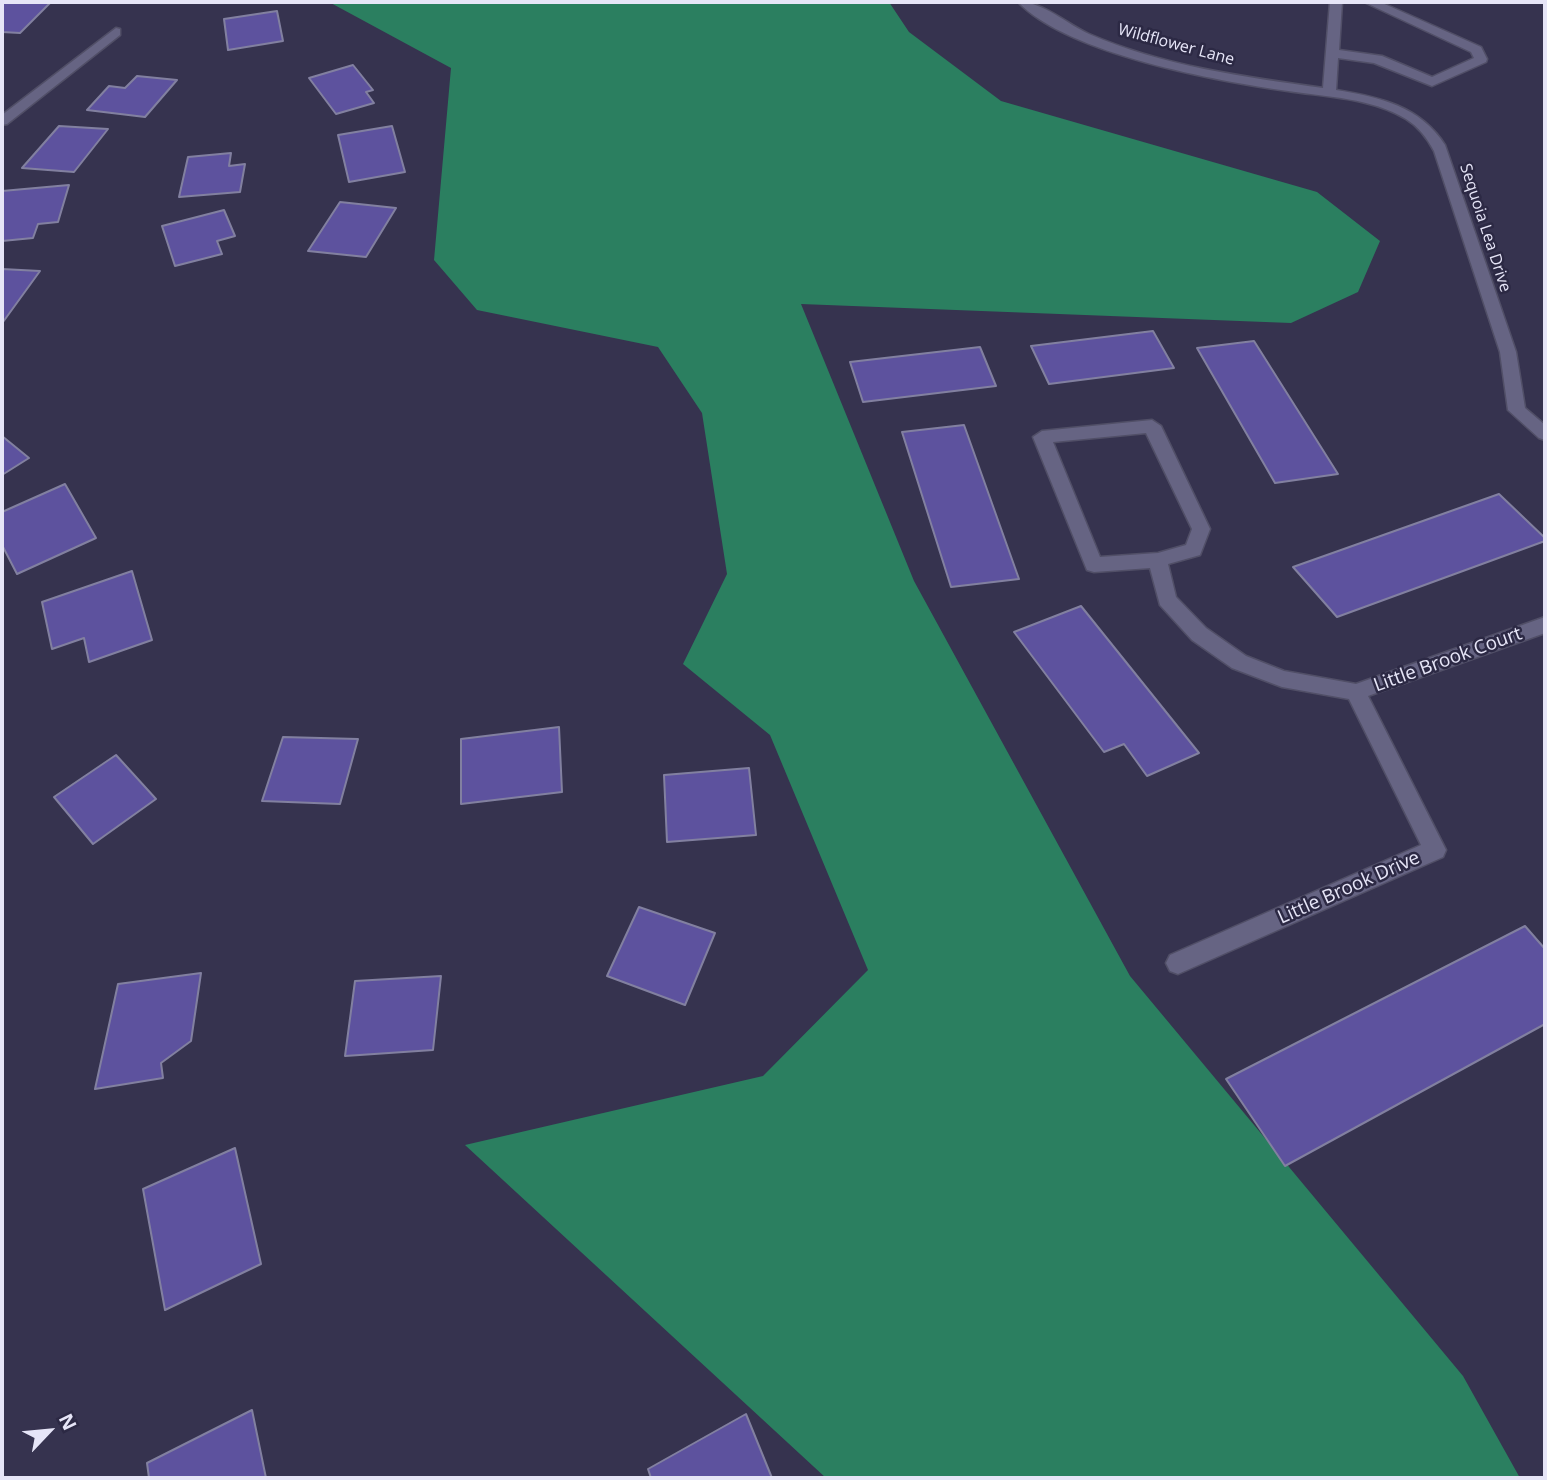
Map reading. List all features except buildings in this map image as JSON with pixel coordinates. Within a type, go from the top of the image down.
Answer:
[{"type":"street","name":"Wildflower Lane","points":[[1024,2],[1074,33],[1124,51],[1231,78],[1329,93]]},
{"type":"street","points":[[1329,93],[1336,2]]},
{"type":"street","points":[[1332,53],[1377,59],[1432,82],[1481,59],[1476,50],[1370,2]]},
{"type":"street","points":[[2,121],[116,32]]},
{"type":"street","name":"Sequoia Lea Drive","points":[[1329,93],[1405,112],[1430,131],[1441,151],[1508,352],[1517,410],[1545,434]]},
{"type":"street","points":[[1152,426],[1200,529],[1193,550],[1157,560],[1094,565],[1042,437],[1152,426]]},
{"type":"street","name":"Little Brook Court","points":[[1157,560],[1167,600],[1199,634],[1239,662],[1282,679],[1356,692],[1545,625]]},
{"type":"street","name":"Little Brook Drive","points":[[1178,963],[1435,850],[1356,692]]},
{"type":"green space","points":[[329,2],[889,2],[909,32],[1001,101],[1317,192],[1380,241],[1358,292],[1291,323],[801,304],[914,581],[1130,976],[1463,1376],[1520,1478],[826,1478],[465,1145],[763,1076],[868,970],[770,735],[683,664],[727,574],[702,413],[658,347],[477,310],[434,260],[451,68]]}]
